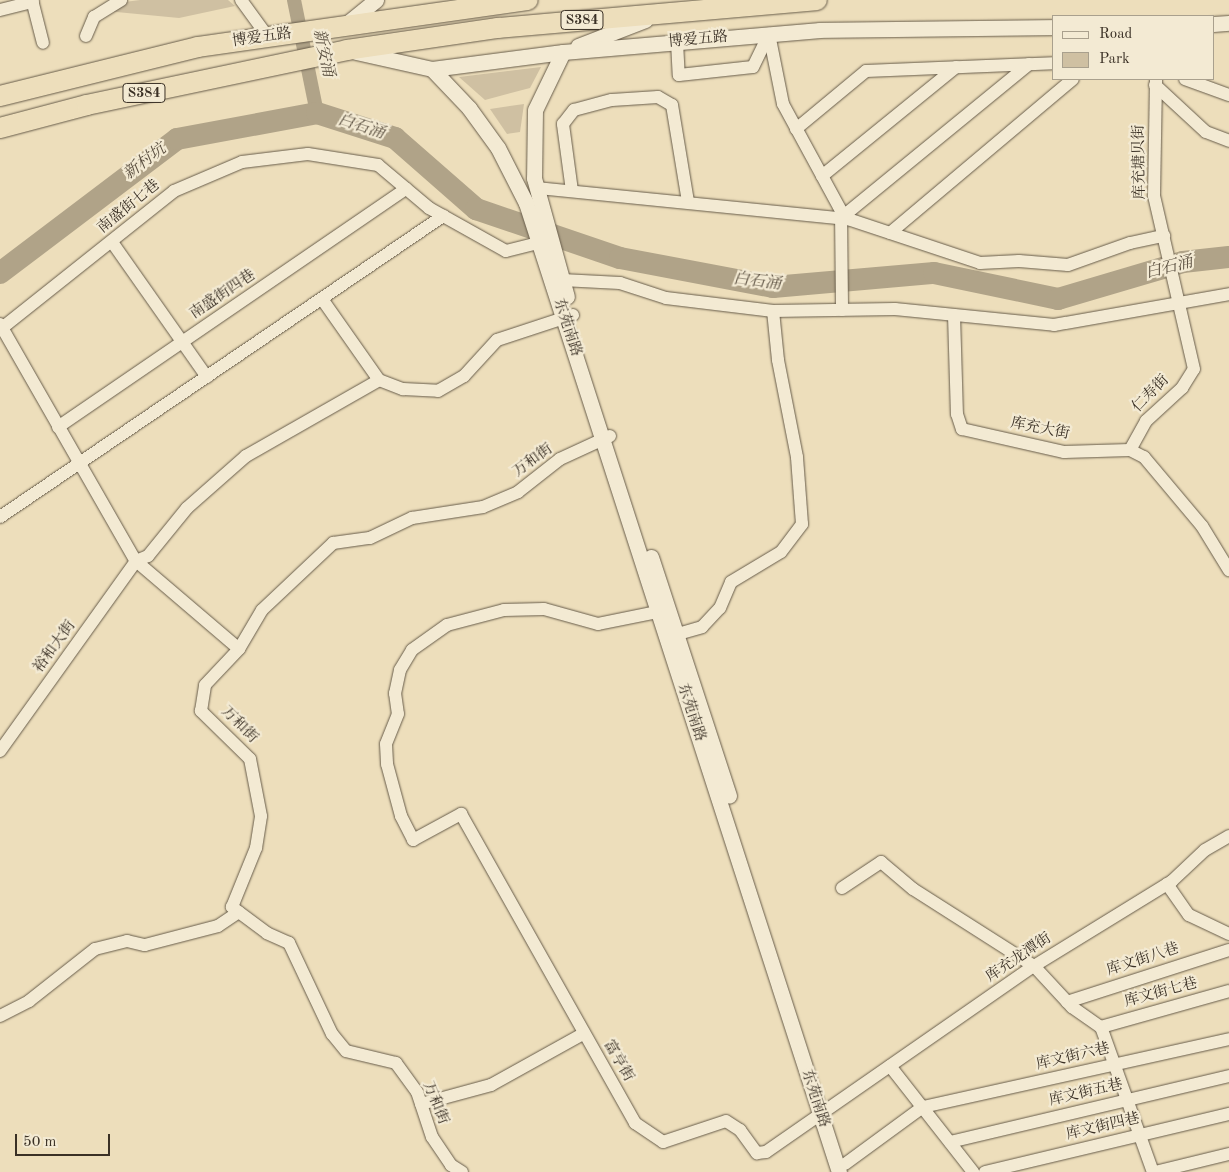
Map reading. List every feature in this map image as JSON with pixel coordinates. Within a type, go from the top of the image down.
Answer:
[{"type":"highway","name":"博爱五路","points":[[0,96],[198,47],[528,0]]},
{"type":"highway","name":"博爱五路","points":[[0,128],[321,54],[498,28],[666,11],[817,0]]},
{"type":"street","points":[[86,36],[94,17],[120,0]]},
{"type":"street","points":[[241,0],[278,35]]},
{"type":"street","points":[[345,25],[376,0]]},
{"type":"street","points":[[0,10],[33,1],[43,43]]},
{"type":"street","points":[[546,252],[534,178],[535,110],[563,52],[666,11]]},
{"type":"street","points":[[1214,24],[1229,23]]},
{"type":"street","name":"博爱五路","points":[[347,50],[432,69],[563,52],[820,30],[1052,27]]},
{"type":"street","points":[[677,42],[679,75],[753,67],[768,34]]},
{"type":"street","points":[[768,34],[783,104],[841,211],[842,310]]},
{"type":"street","points":[[796,129],[866,70],[1052,63]]},
{"type":"street","points":[[841,218],[1029,64]]},
{"type":"street","points":[[822,176],[956,67]]},
{"type":"street","points":[[432,69],[469,108],[498,148],[546,252]]},
{"type":"street","points":[[890,232],[1072,80]]},
{"type":"street","points":[[1188,80],[1229,95]]},
{"type":"street","points":[[1156,82],[1206,132],[1229,141]]},
{"type":"street","name":"库充塘贝街","points":[[1156,82],[1154,196],[1179,303]]},
{"type":"street","points":[[572,191],[563,124],[574,110],[612,100],[658,97],[672,105],[688,202]]},
{"type":"street","name":"南盛街七巷","points":[[1,326],[112,242],[174,191],[242,162],[308,154],[378,165],[406,189],[443,216],[506,251],[546,252]]},
{"type":"street","name":"南盛街四巷","points":[[58,427],[406,189]]},
{"type":"street","points":[[538,194],[572,191],[841,218],[890,232],[980,263],[1020,261],[1059,265],[1090,259],[1130,243],[1165,240]]},
{"type":"street","points":[[0,517],[443,216]]},
{"type":"street","points":[[112,242],[207,377]]},
{"type":"street","name":"东苑南路","points":[[546,252],[562,280],[568,317]]},
{"type":"street","name":"东苑南路","points":[[546,252],[844,1169]]},
{"type":"street","points":[[562,280],[620,283],[666,298],[773,311],[895,309],[1054,325],[1229,294]]},
{"type":"street","points":[[322,299],[379,380],[403,389],[438,391],[464,376],[497,340],[568,317]]},
{"type":"street","name":"仁寿街","points":[[1130,450],[1146,421],[1182,388],[1194,369],[1179,303]]},
{"type":"street","points":[[678,634],[702,627],[720,608],[731,582],[782,552],[802,524],[797,457],[778,360],[773,311]]},
{"type":"street","name":"库充大街","points":[[954,315],[958,414],[962,428],[1064,452],[1130,450]]},
{"type":"street","points":[[1,326],[136,561],[239,649]]},
{"type":"street","name":"裕和大街","points":[[0,751],[136,561],[148,556],[187,508],[246,456],[379,380]]},
{"type":"street","name":"万和街","points":[[462,1172],[451,1165],[432,1137],[417,1092],[396,1063],[346,1051],[332,1034],[289,943],[267,933],[232,907],[256,848],[261,816],[250,759],[201,711],[205,685],[239,649],[262,610],[332,543],[370,538],[412,518],[484,507],[518,492],[560,459],[606,438]]},
{"type":"street","points":[[1130,450],[1144,456],[1202,526],[1229,570]]},
{"type":"street","name":"富亨街","points":[[664,611],[598,624],[544,609],[504,610],[447,625],[412,650],[400,670],[395,693],[398,714],[386,744],[387,764],[401,816],[413,840],[461,814],[635,1122],[663,1142],[726,1121],[740,1130],[757,1154],[766,1152],[827,1110]]},
{"type":"street","name":"东苑南路","points":[[664,611],[678,634],[844,1169]]},
{"type":"street","name":"库充龙潭街","points":[[827,1110],[1034,966],[1167,884],[1205,850],[1229,836]]},
{"type":"street","points":[[842,888],[881,862],[913,889],[1034,966],[1067,1002],[1101,1027],[1154,1172],[1229,1154]]},
{"type":"street","points":[[1167,884],[1190,915],[1229,934]]},
{"type":"street","points":[[0,1016],[29,1001],[95,949],[120,942],[145,945],[218,926],[239,912]]},
{"type":"street","name":"库文街八巷","points":[[1067,1002],[1229,950]]},
{"type":"street","name":"库文街七巷","points":[[1101,1027],[1229,992]]},
{"type":"street","points":[[421,1104],[491,1085],[584,1034]]},
{"type":"street","name":"库文街六巷","points":[[923,1107],[1229,1039]]},
{"type":"street","points":[[890,1066],[973,1172]]},
{"type":"street","name":"库文街五巷","points":[[950,1142],[1229,1076]]},
{"type":"street","points":[[844,1169],[923,1107]]},
{"type":"street","name":"库文街四巷","points":[[985,1172],[1229,1114]]},
{"type":"green space","points":[[140,0],[228,0],[235,6],[179,18],[106,11],[117,3]]},
{"type":"green space","points":[[541,67],[530,88],[485,100],[459,77]]},
{"type":"green space","points":[[524,104],[520,132],[507,134],[490,109]]},
{"type":"waterway","name":"新安涌","points":[[294,0],[317,113]]},
{"type":"waterway","name":"白石涌","points":[[0,273],[177,139],[317,113],[395,138],[476,209],[620,258],[773,287],[934,273],[1058,299],[1183,262],[1229,257]]},
{"type":"water label","name":"新村坑","points":[[145,162]]}]
